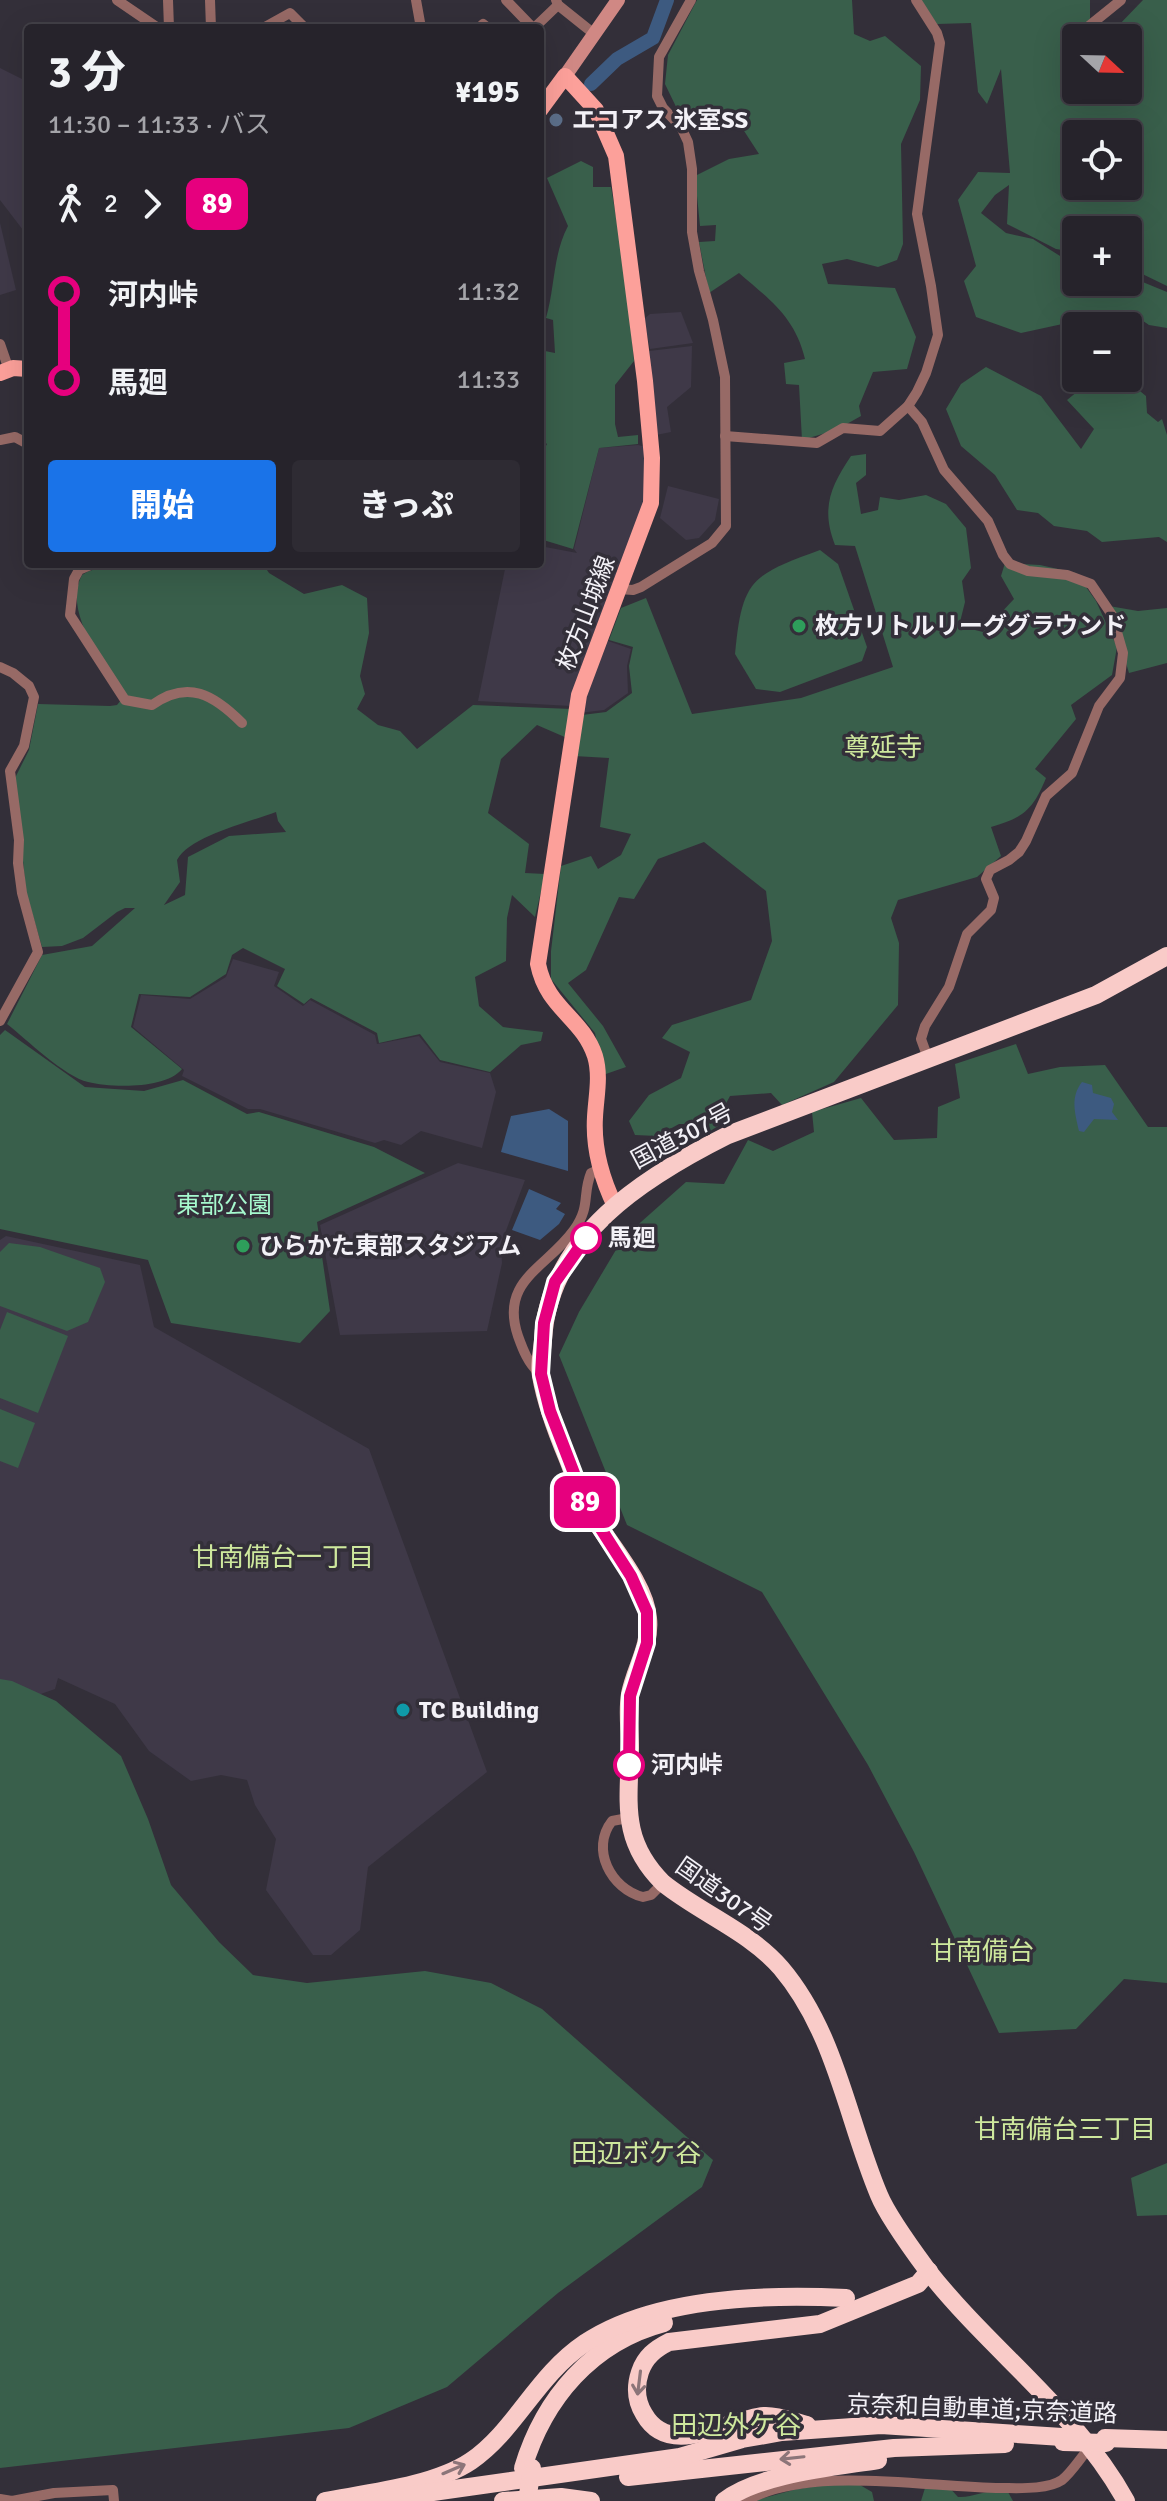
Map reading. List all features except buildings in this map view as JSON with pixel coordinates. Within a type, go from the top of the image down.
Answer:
[{"type":"highway","name":"国道307号","points":[[1126,2501],[1100,2442],[929,2271],[881,2199],[811,2009],[767,1953],[663,1883],[651,1872],[640,1853],[628,1818],[630,1696],[647,1643],[647,1612],[631,1576],[587,1507],[550,1411],[541,1374],[544,1323],[555,1282],[572,1254],[615,1206],[647,1180],[728,1135],[1096,995],[1167,956]]},
{"type":"highway","points":[[825,2429],[767,2416],[698,2435],[673,2435],[661,2430],[646,2417],[639,2404],[638,2377],[650,2353],[669,2342],[820,2324],[875,2291],[910,2275],[929,2271]]},
{"type":"highway","points":[[325,2501],[421,2481],[470,2462],[509,2425],[565,2357],[588,2341],[636,2318],[720,2302],[799,2296],[851,2303]]},
{"type":"highway","points":[[518,2501],[527,2468],[562,2401],[601,2362],[634,2342],[668,2329],[731,2326],[851,2303]]},
{"type":"highway","name":"京奈和自動車道;京奈道路","points":[[370,2501],[650,2462],[763,2435],[825,2429],[881,2425],[1100,2442],[1167,2443]]},
{"type":"highway","name":"京奈和自動車道;京奈道路","points":[[451,2501],[842,2452],[1037,2443],[1062,2439]]},
{"type":"highway","points":[[724,2501],[746,2487],[770,2480],[851,2464],[1037,2443]]},
{"type":"highway","points":[[527,2468],[527,2501]]},
{"type":"highway","points":[[503,2501],[561,2497],[591,2501]]},
{"type":"main road","points":[[544,102],[565,76]]},
{"type":"main road","name":"枚方山城線","points":[[565,76],[596,110],[616,156],[652,458],[651,503],[579,695],[538,964],[542,982],[560,1009],[587,1038],[595,1057],[598,1075],[595,1150],[615,1206]]},
{"type":"main road","points":[[4,371],[24,369]]},
{"type":"street","points":[[117,0],[129,4],[153,24]]},
{"type":"street","points":[[168,0],[169,24]]},
{"type":"street","points":[[210,0],[211,24]]},
{"type":"street","points":[[416,0],[420,24]]},
{"type":"street","points":[[506,0],[529,24]]},
{"type":"street","points":[[565,76],[618,0]]},
{"type":"street","points":[[619,589],[641,587],[712,543],[726,526],[725,377],[692,232],[692,169],[688,142],[681,127],[663,108],[657,96],[659,57],[691,0]]},
{"type":"street","points":[[725,436],[817,443],[834,436],[843,428],[880,431],[908,406],[926,373],[938,335],[917,214],[940,43],[916,0]]},
{"type":"street","points":[[1091,24],[1121,0]]},
{"type":"street","points":[[537,24],[557,3],[593,33]]},
{"type":"street","points":[[274,24],[290,13],[301,24]]},
{"type":"street","points":[[0,344],[4,371]]},
{"type":"street","points":[[908,406],[922,422],[944,470],[988,521],[1010,564],[1028,571],[1067,575],[1091,584],[1112,615],[1123,653],[1120,678],[1099,706],[1072,773],[1046,796],[1019,852],[990,870],[986,879],[994,898],[991,910],[967,934],[949,987],[925,1026],[921,1039],[925,1050]]},
{"type":"street","points":[[0,440],[15,437],[24,442]]},
{"type":"street","points":[[84,568],[74,579],[70,615],[125,700],[152,705],[166,695],[201,693],[216,700],[242,723]]},
{"type":"street","points":[[0,667],[29,686],[34,697],[24,746],[10,771],[22,893],[38,952],[0,1021]]},
{"type":"street","points":[[541,1374],[522,1348],[513,1318],[514,1301],[521,1283],[574,1230],[588,1201],[591,1173],[600,1169]]},
{"type":"street","points":[[628,1818],[612,1821],[606,1828],[602,1847],[608,1869],[637,1896],[651,1895],[663,1883]]},
{"type":"street","points":[[746,2501],[780,2487],[832,2481],[954,2488],[1019,2488],[1053,2484],[1100,2442]]},
{"type":"street","points":[[0,2499],[12,2501],[54,2493],[113,2490],[114,2501]]},
{"type":"shaded area","points":[[0,68],[24,80],[24,232],[0,200]]},
{"type":"shaded area","points":[[0,223],[16,290],[0,295]]},
{"type":"shaded area","points":[[681,312],[693,343],[650,349],[644,319],[650,314]]},
{"type":"shaded area","points":[[692,346],[691,387],[667,407],[671,432],[656,435],[649,351]]},
{"type":"shaded area","points":[[646,447],[647,501],[571,706],[478,701],[505,568],[544,568],[544,547],[577,553],[574,549],[599,448]]},
{"type":"shaded area","points":[[668,486],[719,499],[715,520],[699,538],[686,540],[660,518]]},
{"type":"shaded area","points":[[608,641],[631,649],[627,666],[628,693],[604,710],[579,713]]},
{"type":"shaded area","points":[[233,959],[279,972],[274,986],[303,1006],[310,1000],[375,1035],[377,1044],[419,1036],[440,1062],[490,1073],[496,1092],[482,1148],[421,1131],[401,1145],[384,1140],[375,1143],[260,1109],[248,1109],[182,1076],[184,1070],[133,1027],[141,995],[190,999],[226,977]]},
{"type":"shaded area","points":[[458,1163],[525,1180],[501,1244],[502,1263],[487,1331],[340,1335],[320,1225]]},
{"type":"shaded area","points":[[6,1236],[140,1265],[154,1327],[369,1449],[487,1772],[368,1867],[360,1930],[331,1955],[313,1955],[266,1890],[276,1839],[255,1805],[247,1780],[221,1775],[191,1781],[149,1751],[115,1704],[58,1678],[55,1689],[35,1696],[0,1680],[0,1240]]},
{"type":"green space","points":[[697,0],[852,0],[854,34],[870,41],[885,36],[921,66],[920,100],[901,144],[903,244],[897,260],[878,267],[847,259],[822,264],[828,284],[895,288],[916,337],[907,369],[873,372],[859,406],[861,416],[836,430],[802,440],[799,385],[786,384],[784,363],[805,359],[788,320],[739,273],[709,293],[699,242],[715,241],[716,225],[700,226],[695,176],[729,159],[759,154],[735,117],[680,115],[665,84],[668,55]]},
{"type":"green space","points":[[921,0],[1090,0],[1090,24],[1062,24],[1062,104],[1142,104],[1142,24],[1120,24],[1143,0],[1167,0],[1167,286],[1142,274],[1142,216],[1062,216],[1062,250],[1007,224],[1009,185],[995,195],[981,213],[1006,233],[1033,239],[1062,257],[1062,296],[1142,296],[1142,282],[1167,292],[1167,328],[1149,325],[1142,320],[1142,312],[1127,310],[1062,312],[1062,324],[1021,333],[976,317],[964,281],[976,266],[958,200],[978,172],[1010,173],[1001,69],[987,104],[978,92],[971,23],[937,24]]},
{"type":"green space","points":[[581,161],[593,167],[593,187],[611,187],[626,276],[634,361],[615,385],[615,424],[618,437],[638,435],[638,444],[599,448],[573,549],[544,540],[544,450],[547,444],[544,441],[544,351],[555,353],[553,320],[546,318],[557,259],[568,226],[547,178]]},
{"type":"green space","points":[[986,367],[1041,396],[1081,449],[1094,429],[1067,400],[1077,392],[1141,392],[1146,396],[1147,413],[1158,422],[1162,419],[1167,435],[1167,542],[1159,537],[1102,542],[1087,531],[1054,526],[1038,513],[1017,510],[995,475],[961,446],[946,409],[961,384]]},
{"type":"green space","points":[[866,454],[866,475],[856,483],[861,514],[878,510],[880,497],[899,500],[926,495],[946,504],[966,528],[971,568],[962,581],[965,602],[959,626],[983,632],[1014,599],[1001,576],[1005,563],[1040,565],[1076,573],[1096,601],[1117,647],[1112,675],[1071,705],[1076,719],[1035,769],[1046,778],[1031,805],[1019,816],[991,827],[1001,856],[977,877],[898,900],[891,918],[899,943],[898,1005],[834,1082],[782,1105],[771,1093],[730,1096],[721,1113],[726,1121],[707,1133],[698,1124],[679,1124],[657,1136],[635,1135],[629,1121],[649,1095],[681,1078],[690,1052],[662,1038],[672,1025],[751,1000],[772,941],[766,891],[704,842],[658,859],[634,899],[619,897],[586,970],[568,983],[603,1026],[626,1067],[603,1075],[595,1033],[551,979],[551,951],[561,866],[591,856],[598,869],[621,855],[631,834],[600,827],[609,758],[574,756],[582,715],[606,712],[632,693],[629,666],[633,647],[609,640],[621,608],[646,598],[692,714],[801,698],[893,667],[855,546],[835,545],[829,520],[830,499],[838,478],[851,456]]},
{"type":"green space","name":"枚方リトルリーググラウンド","points":[[820,550],[838,564],[867,647],[862,661],[780,692],[756,689],[735,654],[747,595],[765,574]]},
{"type":"green space","points":[[100,568],[266,568],[304,594],[342,585],[367,598],[369,633],[360,676],[365,694],[357,709],[378,725],[400,731],[417,749],[473,705],[572,709],[567,738],[537,725],[501,759],[488,813],[529,844],[525,873],[545,874],[535,917],[512,895],[507,918],[506,961],[475,977],[479,1006],[503,1027],[543,1032],[541,1041],[521,1045],[490,1072],[440,1060],[420,1034],[379,1043],[377,1033],[311,998],[304,1004],[277,986],[285,969],[243,948],[232,955],[226,974],[190,997],[139,994],[131,1027],[182,1069],[164,1080],[124,1086],[79,1079],[7,1024],[42,955],[92,946],[135,908],[117,912],[83,938],[62,946],[42,947],[26,892],[15,778],[29,750],[38,704],[110,706],[117,705],[126,694],[97,654],[81,621],[77,589],[82,575]],"holes":[[[276,812],[286,832],[229,836],[188,857],[185,895],[164,905],[180,882],[177,860],[194,844]]]},
{"type":"green space","points":[[1109,606],[1138,611],[1167,608],[1167,663],[1129,673]]},
{"type":"green space","name":"東部公園","points":[[5,1030],[85,1087],[144,1091],[183,1080],[247,1114],[259,1112],[374,1147],[425,1173],[317,1222],[330,1311],[300,1343],[171,1323],[148,1260],[0,1229],[0,1035]]},
{"type":"green space","points":[[1016,1044],[1028,1074],[1060,1067],[1105,1065],[1148,1127],[1167,1127],[1167,1983],[1124,1979],[1076,2029],[999,2033],[914,1852],[868,1765],[762,1592],[627,1525],[559,1355],[579,1312],[623,1238],[686,1182],[724,1184],[748,1140],[773,1151],[814,1132],[812,1112],[861,1098],[894,1140],[937,1138],[938,1107],[960,1098],[955,1064]]},
{"type":"green space","points":[[9,1243],[40,1247],[100,1268],[105,1282],[88,1322],[67,1331],[0,1306],[0,1252]]},
{"type":"green space","points":[[7,1312],[68,1336],[38,1413],[0,1398],[0,1330]]},
{"type":"green space","points":[[0,1409],[35,1423],[18,1468],[0,1461]]},
{"type":"green space","points":[[0,1679],[12,1681],[56,1701],[121,1756],[148,1819],[171,1885],[219,1942],[253,1975],[307,1983],[425,1971],[491,1983],[542,2009],[713,2160],[702,2187],[558,2293],[447,2387],[349,2428],[0,2468]]},
{"type":"green space","points":[[1167,2163],[1167,2215],[1137,2216],[1131,2178]]},
{"type":"green space","points":[[860,2485],[872,2492],[874,2501],[753,2501],[797,2489]]},
{"type":"green space","points":[[948,2486],[958,2497],[1000,2491],[1008,2492],[1013,2501],[921,2501],[925,2488]]},
{"type":"water","points":[[1082,1082],[1092,1085],[1093,1093],[1111,1098],[1114,1104],[1112,1112],[1118,1120],[1094,1119],[1084,1132],[1079,1131],[1075,1099]]},
{"type":"water","points":[[549,1109],[568,1121],[568,1171],[501,1152],[511,1116]]},
{"type":"water","points":[[529,1189],[561,1203],[556,1209],[565,1214],[559,1224],[540,1240],[512,1230]]},
{"type":"waterway","points":[[591,84],[617,59],[653,38],[667,0]]},
{"type":"bus line","name":"89","points":[[586,1238],[555,1282],[544,1323],[541,1374],[550,1411],[587,1507],[631,1576],[647,1612],[647,1643],[630,1696],[629,1765]]},
{"type":"place","name":"エコアス 氷室SS","points":[[556,120]]},
{"type":"place","name":"枚方リトルリーググラウンド","points":[[799,626]]},
{"type":"place","name":"馬廻","points":[[586,1238]]},
{"type":"place","name":"ひらかた東部スタジアム","points":[[243,1246]]},
{"type":"place","name":"TC Building","points":[[403,1710]]},
{"type":"place","name":"河内峠","points":[[629,1765]]},
{"type":"district","name":"尊延寺","points":[[883,748]]},
{"type":"district","name":"甘南備台一丁目","points":[[283,1558]]},
{"type":"district","name":"甘南備台","points":[[982,1952]]},
{"type":"district","name":"甘南備台三丁目","points":[[1065,2130]]},
{"type":"district","name":"田辺ボケ谷","points":[[636,2154]]},
{"type":"district","name":"田辺外ケ谷","points":[[736,2426]]}]
